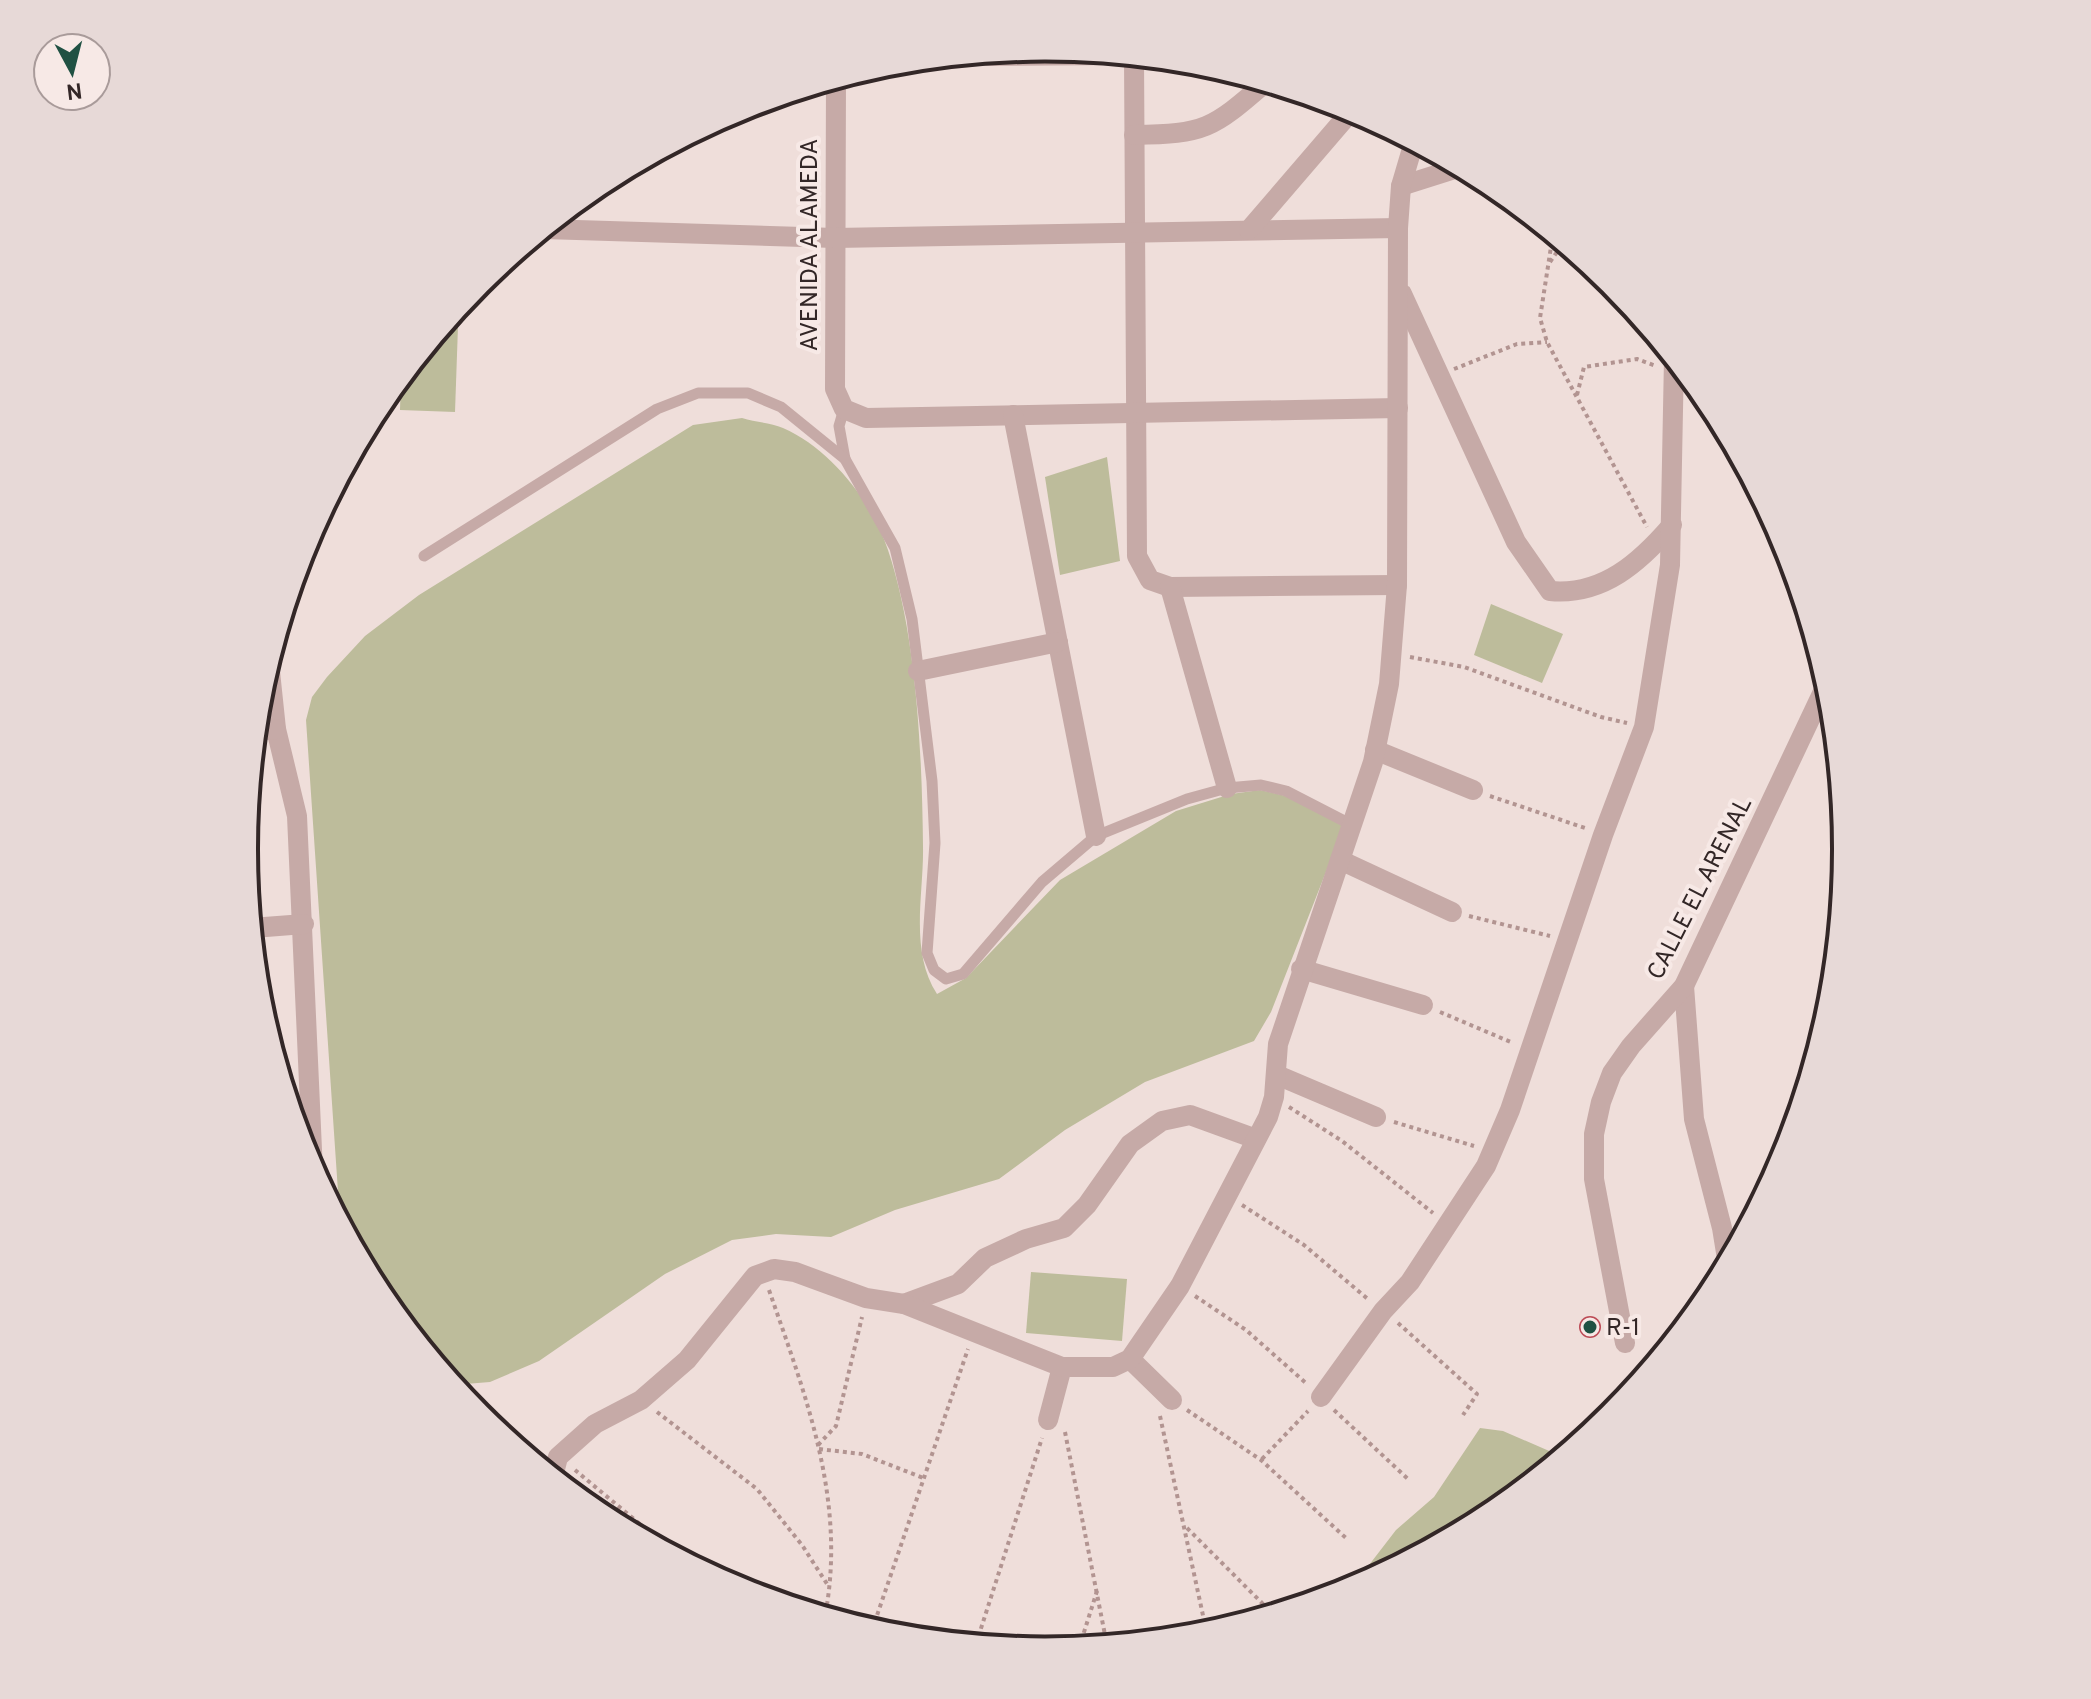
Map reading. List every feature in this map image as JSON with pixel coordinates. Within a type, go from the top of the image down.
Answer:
[{"type":"street","points":[[1134,68],[1137,556],[1150,580],[1170,587],[1397,585]]},
{"type":"street","name":"AVENIDA ALAMEDA","points":[[836,91],[835,389],[844,409]]},
{"type":"street","points":[[1134,135],[1187,135],[1217,123],[1255,91]]},
{"type":"street","points":[[1249,230],[1343,121]]},
{"type":"street","points":[[556,1466],[595,1424],[641,1400],[687,1360],[743,1288],[774,1269],[795,1272],[866,1298],[904,1304],[1062,1367],[1113,1367],[1130,1359],[1180,1286],[1256,1139],[1274,1097],[1278,1044],[1375,750],[1391,654],[1397,585],[1398,228],[1401,186],[1411,152]]},
{"type":"street","points":[[1401,186],[1445,172]]},
{"type":"street","points":[[560,230],[835,238],[1398,228]]},
{"type":"street","points":[[1398,287],[1516,542],[1550,591],[1567,593],[1614,578],[1641,561],[1672,525]]},
{"type":"street","points":[[1321,1397],[1383,1311],[1410,1282],[1492,1152],[1644,727],[1670,565],[1674,375]]},
{"type":"street","points":[[844,409],[866,418],[1398,408]]},
{"type":"street","points":[[1013,415],[1096,836]]},
{"type":"street","points":[[1170,587],[1227,788]]},
{"type":"street","points":[[918,671],[1058,642]]},
{"type":"street","name":"CALLE EL ARENAL","points":[[1625,1343],[1594,1179],[1594,1134],[1612,1073],[1653,1018],[1684,986],[1819,701]]},
{"type":"street","points":[[267,733],[297,816],[304,924],[304,1114]]},
{"type":"street","points":[[1375,750],[1473,790]]},
{"type":"street","points":[[1340,860],[1452,912]]},
{"type":"street","points":[[263,927],[304,924]]},
{"type":"street","points":[[1301,969],[1423,1005]]},
{"type":"street","points":[[1684,986],[1694,1119],[1725,1246]]},
{"type":"street","points":[[1277,1075],[1376,1117]]},
{"type":"street","points":[[904,1304],[958,1284],[985,1258],[1026,1239],[1064,1228],[1087,1205],[1130,1144],[1162,1121],[1190,1115],[1256,1139]]},
{"type":"street","points":[[1130,1359],[1172,1400]]},
{"type":"street","points":[[1048,1420],[1062,1367]]},
{"type":"lane","points":[[424,556],[657,409],[698,393],[748,393],[781,407],[845,459]]},
{"type":"lane","points":[[844,409],[839,426],[845,459],[895,548],[912,619],[932,781],[935,843],[927,953],[934,970],[946,979],[963,974],[1042,882],[1096,836],[1187,799],[1227,788],[1261,785],[1286,791],[1352,825]]},
{"type":"path","points":[[1551,246],[1540,318],[1547,342],[1656,543]]},
{"type":"path","points":[[1548,264],[1558,252]]},
{"type":"path","points":[[1437,375],[1517,344],[1547,342]]},
{"type":"path","points":[[1577,397],[1584,367],[1637,359],[1665,364]]},
{"type":"path","points":[[1391,654],[1464,667],[1601,717],[1644,727]]},
{"type":"path","points":[[1473,790],[1603,835]]},
{"type":"path","points":[[1452,912],[1566,940]]},
{"type":"path","points":[[1423,1005],[1529,1049]]},
{"type":"path","points":[[1274,1097],[1342,1141],[1447,1225]]},
{"type":"path","points":[[1376,1117],[1492,1152]]},
{"type":"path","points":[[1227,1195],[1304,1245],[1428,1347],[1477,1394],[1463,1415]]},
{"type":"path","points":[[763,1273],[819,1447],[829,1493],[833,1546],[827,1605]]},
{"type":"path","points":[[1180,1286],[1246,1330],[1408,1479]]},
{"type":"path","points":[[819,1447],[836,1426],[866,1298]]},
{"type":"path","points":[[876,1618],[926,1479],[974,1330]]},
{"type":"path","points":[[1261,1460],[1321,1397]]},
{"type":"path","points":[[641,1400],[757,1489],[802,1545],[830,1589]]},
{"type":"path","points":[[1204,1621],[1187,1528],[1159,1411],[1172,1400],[1261,1460],[1347,1539]]},
{"type":"path","points":[[979,1634],[1048,1420],[1063,1426],[1105,1634]]},
{"type":"path","points":[[819,1447],[862,1454],[926,1479]]},
{"type":"path","points":[[1187,1528],[1264,1605]]},
{"type":"path","points":[[1083,1636],[1098,1589]]},
{"type":"green space","points":[[458,326],[455,412],[400,410],[400,399]]},
{"type":"green space","points":[[742,418],[783,428],[801,437],[848,479],[881,532],[898,584],[912,657],[922,811],[921,941],[928,977],[937,994],[966,978],[1060,880],[1176,811],[1231,794],[1260,790],[1286,796],[1344,826],[1271,1012],[1254,1041],[1145,1082],[1065,1130],[999,1179],[895,1210],[831,1237],[776,1234],[732,1240],[665,1274],[539,1361],[490,1382],[467,1384],[421,1329],[391,1287],[338,1197],[306,720],[312,697],[365,636],[419,595],[693,425]]},
{"type":"green space","points":[[1107,457],[1120,561],[1060,575],[1045,477]]},
{"type":"green space","points":[[1491,604],[1563,634],[1542,683],[1474,655]]},
{"type":"green space","points":[[1031,1272],[1127,1279],[1122,1341],[1026,1333]]},
{"type":"green space","points":[[1480,1428],[1503,1431],[1552,1452],[1483,1504],[1394,1556],[1366,1568],[1396,1530],[1434,1497]]},
{"type":"building","name":"R-1","points":[[1590,1316],[1598,1319],[1601,1327],[1598,1335],[1590,1338],[1582,1335],[1579,1327],[1582,1319]]},
{"type":"place","name":"R-1","points":[[1590,1327]]}]
